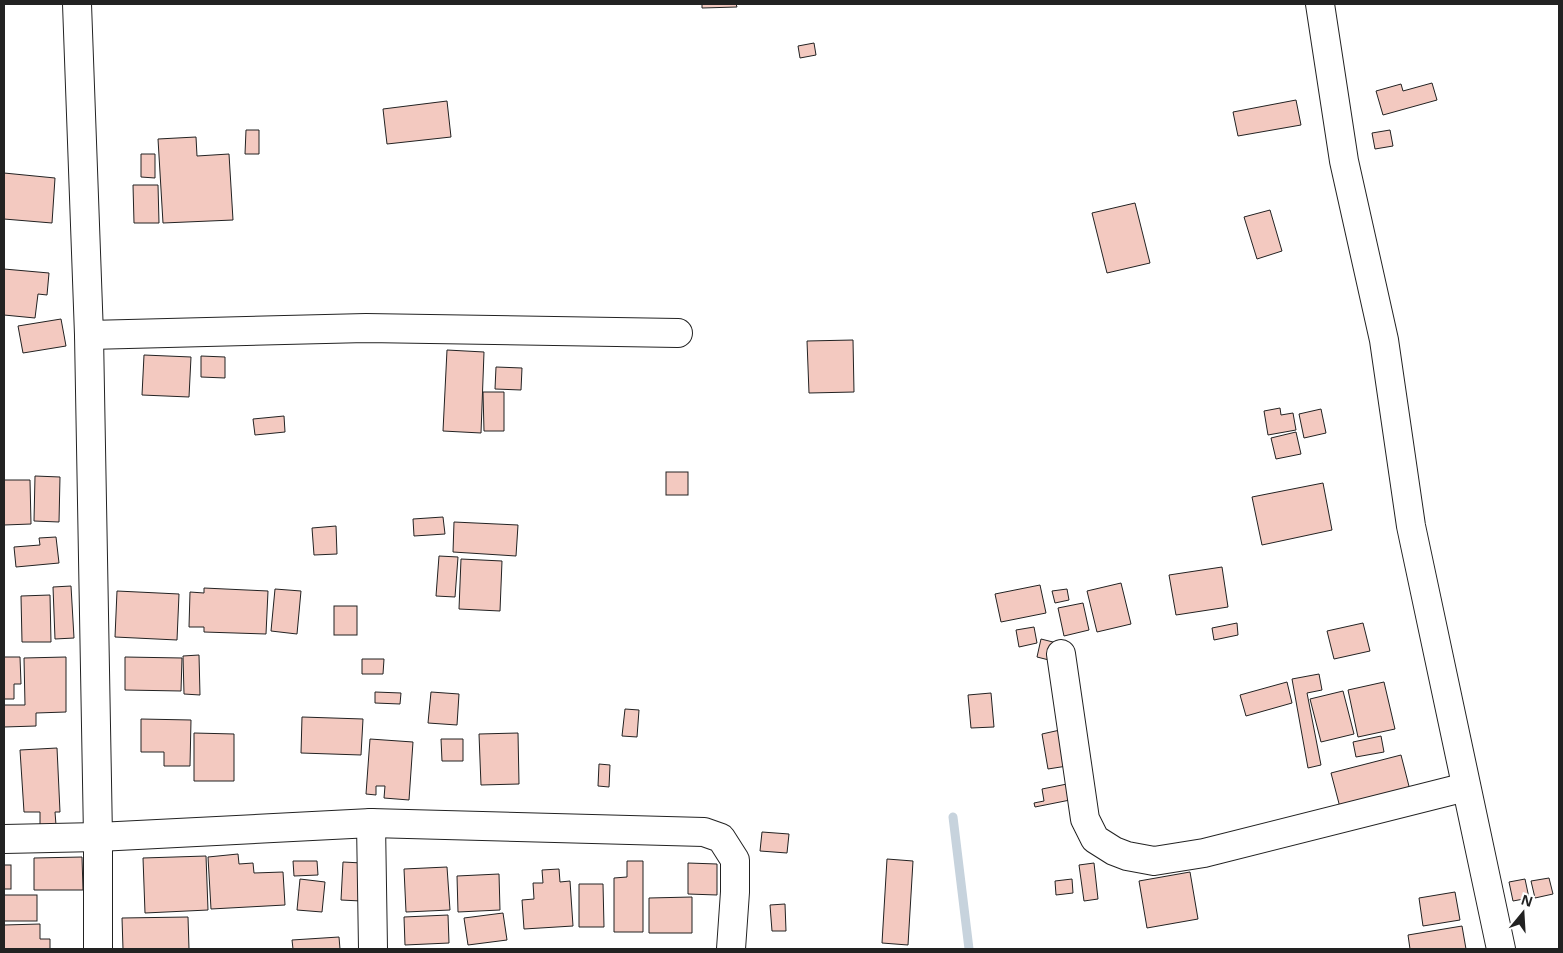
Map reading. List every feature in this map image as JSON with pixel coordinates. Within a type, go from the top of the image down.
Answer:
[{"type":"street","points":[[77,4],[89,335],[98,837],[98,949]]},
{"type":"street","points":[[1320,4],[1344,161],[1384,340],[1411,526],[1501,949]]},
{"type":"street","points":[[89,335],[366,328],[678,333]]},
{"type":"street","points":[[1061,654],[1085,819],[1095,839],[1114,851],[1128,856],[1154,861],[1204,853],[1466,787]]},
{"type":"street","points":[[371,823],[373,949]]},
{"type":"street","points":[[4,839],[98,837],[371,823],[704,832],[720,838],[735,860],[731,949]]},
{"type":"building","points":[[702,4],[736,4],[737,7],[702,8]]},
{"type":"building","points":[[814,43],[816,55],[800,58],[798,46]]},
{"type":"building","points":[[1432,83],[1437,100],[1383,115],[1376,91],[1401,84],[1403,91]]},
{"type":"building","points":[[1296,100],[1301,125],[1238,136],[1233,112]]},
{"type":"building","points":[[447,101],[451,137],[387,144],[383,109]]},
{"type":"building","points":[[246,130],[259,130],[259,154],[245,154]]},
{"type":"building","points":[[1390,130],[1393,146],[1375,149],[1372,133]]},
{"type":"building","points":[[196,137],[197,156],[229,154],[233,220],[163,223],[158,139]]},
{"type":"building","points":[[141,154],[155,154],[155,178],[141,177]]},
{"type":"building","points":[[4,173],[55,178],[52,223],[4,219]]},
{"type":"building","points":[[133,185],[158,185],[159,223],[134,223]]},
{"type":"building","points":[[1135,203],[1150,263],[1107,273],[1092,213]]},
{"type":"building","points":[[1270,210],[1282,251],[1257,259],[1244,217]]},
{"type":"building","points":[[4,269],[49,273],[47,295],[38,294],[35,318],[4,315]]},
{"type":"building","points":[[61,319],[66,346],[23,353],[18,326]]},
{"type":"building","points":[[853,340],[854,392],[809,393],[807,341]]},
{"type":"building","points":[[447,350],[484,352],[481,433],[443,431]]},
{"type":"building","points":[[144,355],[191,357],[189,397],[142,395]]},
{"type":"building","points":[[201,356],[225,357],[225,378],[201,377]]},
{"type":"building","points":[[496,367],[522,368],[521,390],[495,389]]},
{"type":"building","points":[[483,392],[504,392],[504,431],[484,431]]},
{"type":"building","points":[[1280,408],[1281,415],[1293,413],[1296,430],[1268,435],[1264,411]]},
{"type":"building","points":[[1321,409],[1326,433],[1304,438],[1299,414]]},
{"type":"building","points":[[284,416],[285,432],[255,435],[253,419]]},
{"type":"building","points":[[1296,432],[1301,454],[1276,459],[1271,438]]},
{"type":"building","points":[[666,472],[688,472],[688,495],[666,495]]},
{"type":"building","points":[[35,476],[60,477],[59,522],[34,521]]},
{"type":"building","points":[[4,480],[30,480],[31,524],[4,525]]},
{"type":"building","points":[[1323,483],[1332,530],[1262,545],[1252,497]]},
{"type":"building","points":[[443,517],[445,534],[414,536],[413,519]]},
{"type":"building","points":[[454,522],[518,525],[516,556],[453,552]]},
{"type":"building","points":[[336,526],[337,554],[314,555],[312,528]]},
{"type":"building","points":[[56,537],[59,563],[16,567],[14,547],[40,545],[39,538]]},
{"type":"building","points":[[439,556],[458,557],[455,597],[436,596]]},
{"type":"building","points":[[461,559],[502,561],[500,611],[459,609]]},
{"type":"building","points":[[1222,567],[1228,607],[1176,615],[1169,575]]},
{"type":"building","points":[[1121,583],[1131,624],[1097,632],[1087,591]]},
{"type":"building","points":[[1040,585],[1046,613],[1001,622],[995,594]]},
{"type":"building","points":[[71,586],[74,638],[55,639],[53,587]]},
{"type":"building","points":[[204,588],[268,591],[266,634],[204,632],[204,627],[189,627],[190,592],[204,593]]},
{"type":"building","points":[[275,589],[301,591],[297,634],[271,631]]},
{"type":"building","points":[[1067,589],[1069,600],[1055,603],[1052,591]]},
{"type":"building","points":[[117,591],[179,594],[177,640],[115,637]]},
{"type":"building","points":[[50,595],[51,642],[22,642],[21,596]]},
{"type":"building","points":[[1083,603],[1089,630],[1064,636],[1058,608]]},
{"type":"building","points":[[334,606],[357,606],[357,635],[334,635]]},
{"type":"building","points":[[1237,623],[1238,635],[1214,640],[1212,628]]},
{"type":"building","points":[[1363,623],[1370,651],[1334,659],[1327,631]]},
{"type":"building","points":[[1034,627],[1037,643],[1019,647],[1016,630]]},
{"type":"building","points":[[1041,639],[1057,643],[1053,661],[1037,657]]},
{"type":"building","points":[[199,655],[200,695],[184,694],[183,656]]},
{"type":"building","points":[[4,657],[20,657],[21,684],[14,684],[14,699],[4,699]]},
{"type":"building","points":[[66,657],[66,712],[36,713],[36,726],[4,727],[4,705],[25,705],[24,658]]},
{"type":"building","points":[[125,657],[182,658],[181,691],[125,690]]},
{"type":"building","points":[[362,659],[384,659],[383,674],[362,674]]},
{"type":"building","points":[[1319,674],[1322,690],[1307,693],[1321,765],[1308,768],[1292,679]]},
{"type":"building","points":[[1287,682],[1292,703],[1246,716],[1240,695]]},
{"type":"building","points":[[1384,682],[1395,729],[1358,737],[1348,690]]},
{"type":"building","points":[[1343,691],[1354,734],[1321,742],[1310,699]]},
{"type":"building","points":[[375,692],[401,693],[400,704],[375,703]]},
{"type":"building","points":[[431,692],[459,694],[457,725],[428,723]]},
{"type":"building","points":[[991,693],[994,727],[971,728],[968,695]]},
{"type":"building","points":[[625,709],[639,710],[637,737],[622,736]]},
{"type":"building","points":[[302,717],[363,719],[361,755],[301,753]]},
{"type":"building","points":[[141,719],[191,720],[190,766],[164,766],[164,752],[141,752]]},
{"type":"building","points":[[1060,730],[1067,766],[1048,769],[1042,734]]},
{"type":"building","points":[[194,733],[234,734],[234,781],[194,781]]},
{"type":"building","points":[[518,733],[519,784],[481,785],[479,734]]},
{"type":"building","points":[[1381,736],[1384,752],[1356,757],[1353,742]]},
{"type":"building","points":[[370,739],[413,742],[409,800],[384,798],[385,786],[376,786],[376,795],[366,794]]},
{"type":"building","points":[[441,739],[463,739],[463,761],[442,761]]},
{"type":"building","points":[[57,748],[60,812],[55,812],[56,825],[40,826],[40,812],[24,812],[20,750]]},
{"type":"building","points":[[1401,755],[1412,798],[1342,815],[1331,773]]},
{"type":"building","points":[[599,764],[610,765],[609,787],[598,786]]},
{"type":"building","points":[[1067,784],[1070,800],[1035,807],[1034,803],[1044,801],[1042,789]]},
{"type":"building","points":[[762,832],[789,834],[787,853],[760,851]]},
{"type":"building","points":[[238,854],[239,864],[253,863],[254,873],[283,872],[285,905],[211,909],[208,857]]},
{"type":"building","points":[[206,856],[208,910],[145,913],[143,858]]},
{"type":"building","points":[[82,857],[83,890],[34,890],[34,858]]},
{"type":"building","points":[[887,859],[913,861],[908,945],[882,943]]},
{"type":"building","points":[[293,861],[317,861],[318,875],[294,876]]},
{"type":"building","points":[[627,861],[643,861],[643,932],[614,932],[614,878],[627,877]]},
{"type":"building","points":[[343,862],[362,863],[361,901],[341,900]]},
{"type":"building","points":[[688,863],[717,864],[717,895],[688,894]]},
{"type":"building","points":[[1094,863],[1098,899],[1084,901],[1079,865]]},
{"type":"building","points":[[4,865],[11,865],[11,889],[4,889]]},
{"type":"building","points":[[447,867],[450,910],[406,912],[404,869]]},
{"type":"building","points":[[559,869],[560,882],[570,881],[573,926],[524,929],[522,900],[534,899],[533,883],[543,883],[542,870]]},
{"type":"building","points":[[1190,872],[1198,919],[1147,928],[1139,881]]},
{"type":"building","points":[[499,874],[500,910],[458,912],[457,876]]},
{"type":"building","points":[[1549,878],[1553,894],[1535,898],[1531,881]]},
{"type":"building","points":[[300,879],[325,882],[322,912],[297,910]]},
{"type":"building","points":[[1072,879],[1073,893],[1056,895],[1055,881]]},
{"type":"building","points":[[1525,879],[1529,898],[1513,901],[1509,882]]},
{"type":"building","points":[[579,884],[603,884],[604,927],[579,927]]},
{"type":"building","points":[[1455,892],[1460,920],[1423,926],[1419,898]]},
{"type":"building","points":[[4,895],[37,895],[37,921],[4,921]]},
{"type":"building","points":[[692,897],[692,933],[649,933],[649,898]]},
{"type":"building","points":[[785,904],[786,931],[772,931],[770,905]]},
{"type":"building","points":[[503,913],[507,940],[468,945],[464,918]]},
{"type":"building","points":[[448,915],[449,943],[405,945],[404,917]]},
{"type":"building","points":[[188,917],[189,949],[123,949],[122,918]]},
{"type":"building","points":[[40,924],[40,939],[50,939],[50,949],[4,949],[4,925]]},
{"type":"building","points":[[1462,926],[1466,949],[1410,949],[1408,935]]},
{"type":"building","points":[[339,937],[340,949],[293,949],[292,940]]},
{"type":"waterway","points":[[953,817],[969,949]]}]
